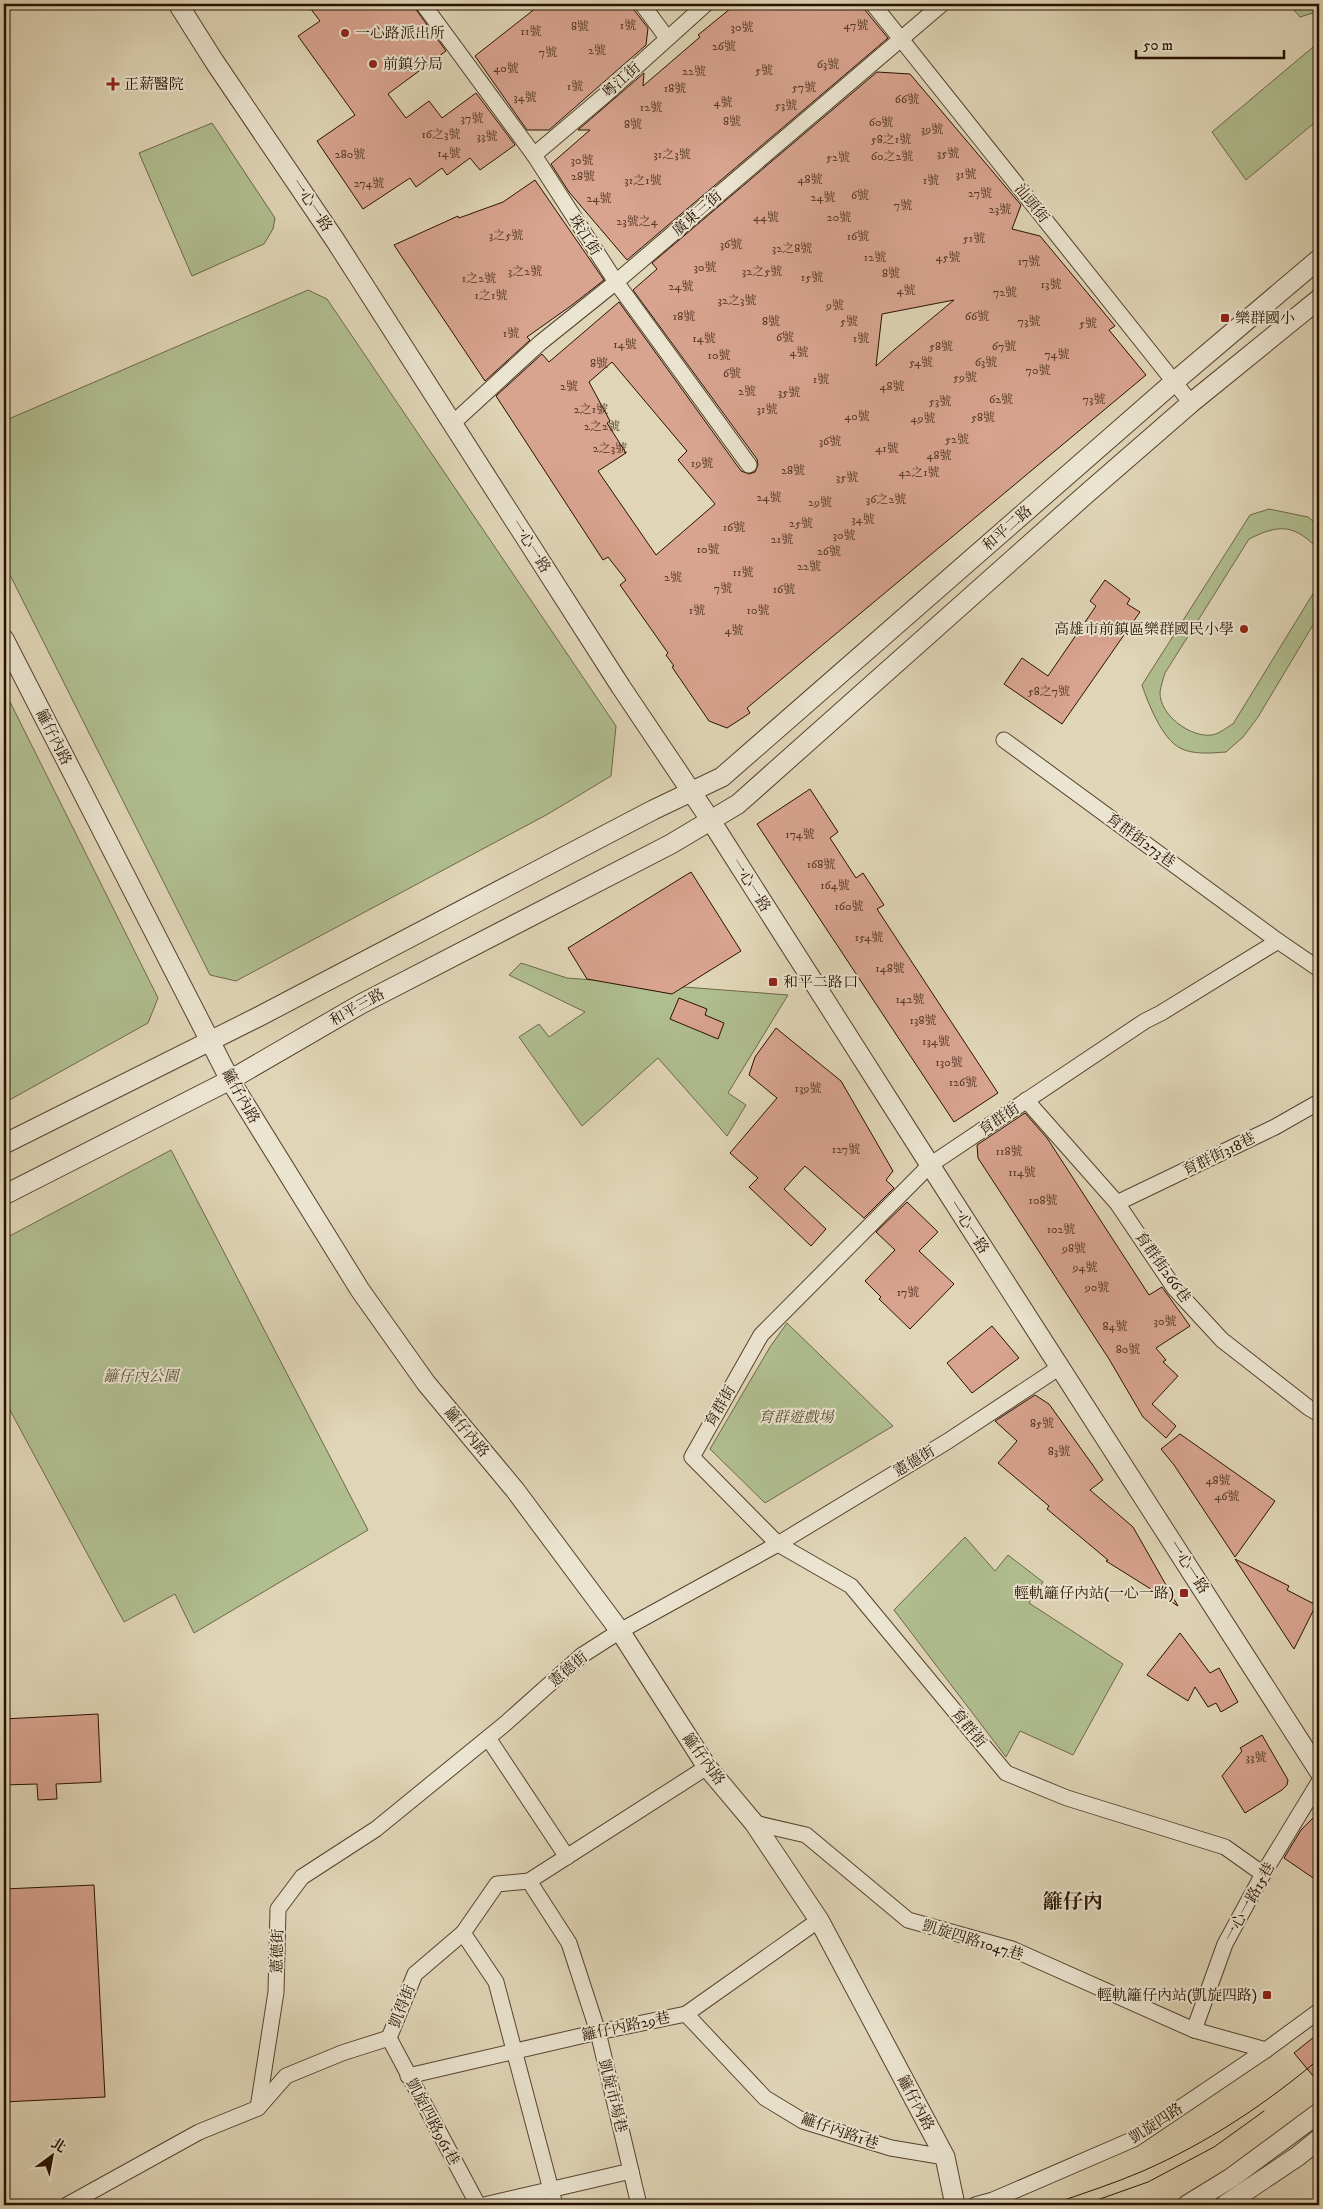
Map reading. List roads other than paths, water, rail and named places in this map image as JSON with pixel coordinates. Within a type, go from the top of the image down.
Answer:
[{"type":"street","name":"一心一路","points":[[178,4],[214,61],[335,240],[621,687],[711,821],[1319,1771]]},
{"type":"street","name":"珠江街","points":[[423,4],[534,155],[616,282],[748,465]]},
{"type":"street","points":[[642,4],[668,38]]},
{"type":"street","name":"粵江街","points":[[534,155],[605,95],[706,4]]},
{"type":"street","name":"汕頭街","points":[[873,4],[1190,403]]},
{"type":"street","name":"廣東三街","points":[[453,423],[540,343],[616,282],[942,4]]},
{"type":"street","name":"和平二路","points":[[692,792],[722,777],[1174,382],[1319,259]]},
{"type":"street","name":"和平二路","points":[[711,821],[738,804],[1190,403],[1319,299]]},
{"type":"street","name":"籬仔內路","points":[[4,639],[211,1039],[230,1080],[360,1290],[426,1383],[516,1490],[620,1631],[707,1767],[754,1823],[819,1920],[945,2157],[954,2205]]},
{"type":"street","name":"育群街273巷","points":[[1004,740],[1278,941]]},
{"type":"street","points":[[4,1144],[260,1016],[653,810],[692,792]]},
{"type":"street","name":"和平三路","points":[[4,1195],[230,1080],[361,1004],[671,844],[711,821]]},
{"type":"street","points":[[1278,941],[1319,969]]},
{"type":"street","name":"育群街","points":[[1263,1874],[1225,1847],[1067,1798],[1006,1774],[850,1586],[778,1544],[692,1457],[761,1335],[930,1165],[1145,1020],[1161,1013],[1278,941]]},
{"type":"street","name":"育群街266巷","points":[[1026,1100],[1117,1203],[1175,1289],[1222,1340],[1319,1414]]},
{"type":"street","name":"育群街318巷","points":[[1117,1203],[1275,1128],[1319,1102]]},
{"type":"street","name":"憲德街","points":[[258,2108],[276,1992],[278,1909],[302,1877],[376,1829],[488,1738],[581,1656],[620,1631],[778,1544],[948,1441],[1060,1367]]},
{"type":"street","points":[[488,1738],[567,1857]]},
{"type":"street","name":"凱得街","points":[[67,2205],[199,2132],[258,2108],[286,2076],[342,2053],[389,2038],[415,1974],[463,1933],[497,1884],[529,1881],[707,1767]]},
{"type":"street","name":"一心一路15巷","points":[[1194,2030],[1225,1944],[1263,1874],[1319,1782]]},
{"type":"street","name":"凱旋四路1047巷","points":[[754,1823],[806,1835],[908,1920],[1012,1949],[1194,2030],[1266,2050]]},
{"type":"street","name":"凱旋市場巷","points":[[529,1881],[569,1943],[598,2032],[639,2205]]},
{"type":"street","name":"籬仔內路29巷","points":[[408,2076],[598,2032],[686,2014],[819,1920]]},
{"type":"street","points":[[463,1933],[496,1982],[513,2053],[555,2205]]},
{"type":"street","name":"凱旋四路","points":[[975,2205],[994,2200],[1134,2139],[1266,2050],[1319,2010]]},
{"type":"street","name":"籬仔內路1巷","points":[[686,2014],[765,2098],[803,2121],[890,2148],[945,2157]]},
{"type":"street","name":"凱旋四路961巷","points":[[389,2038],[478,2205]]},
{"type":"street","points":[[1187,2205],[1231,2178],[1319,2113]]},
{"type":"street","points":[[1225,2205],[1298,2156],[1319,2139]]},
{"type":"street","points":[[484,2205],[631,2171]]},
{"type":"tram line","points":[[1050,2205],[1132,2176],[1190,2148],[1257,2107],[1319,2059]]},
{"type":"tram line","points":[[1083,2205],[1148,2182],[1214,2147],[1264,2111]]},
{"type":"place","name":"一心路派出所","points":[[345,33]]},
{"type":"place","name":"前鎮分局","points":[[373,64]]},
{"type":"place","name":"正薪醫院","points":[[113,84]]},
{"type":"place","name":"樂群國小","points":[[1225,318]]},
{"type":"place","name":"高雄市前鎮區樂群國民小學","points":[[1244,629]]},
{"type":"place","name":"和平二路口","points":[[773,982]]},
{"type":"place","name":"輕軌籬仔內站(一心一路)","points":[[1184,1593]]},
{"type":"place","name":"輕軌籬仔內站(凱旋四路)","points":[[1267,1995]]},
{"type":"district","name":"籬仔內","points":[[1073,1901]]},
{"type":"park label","name":"籬仔內公園","points":[[141,1376]]},
{"type":"park label","name":"育群遊戲場","points":[[796,1417]]}]
